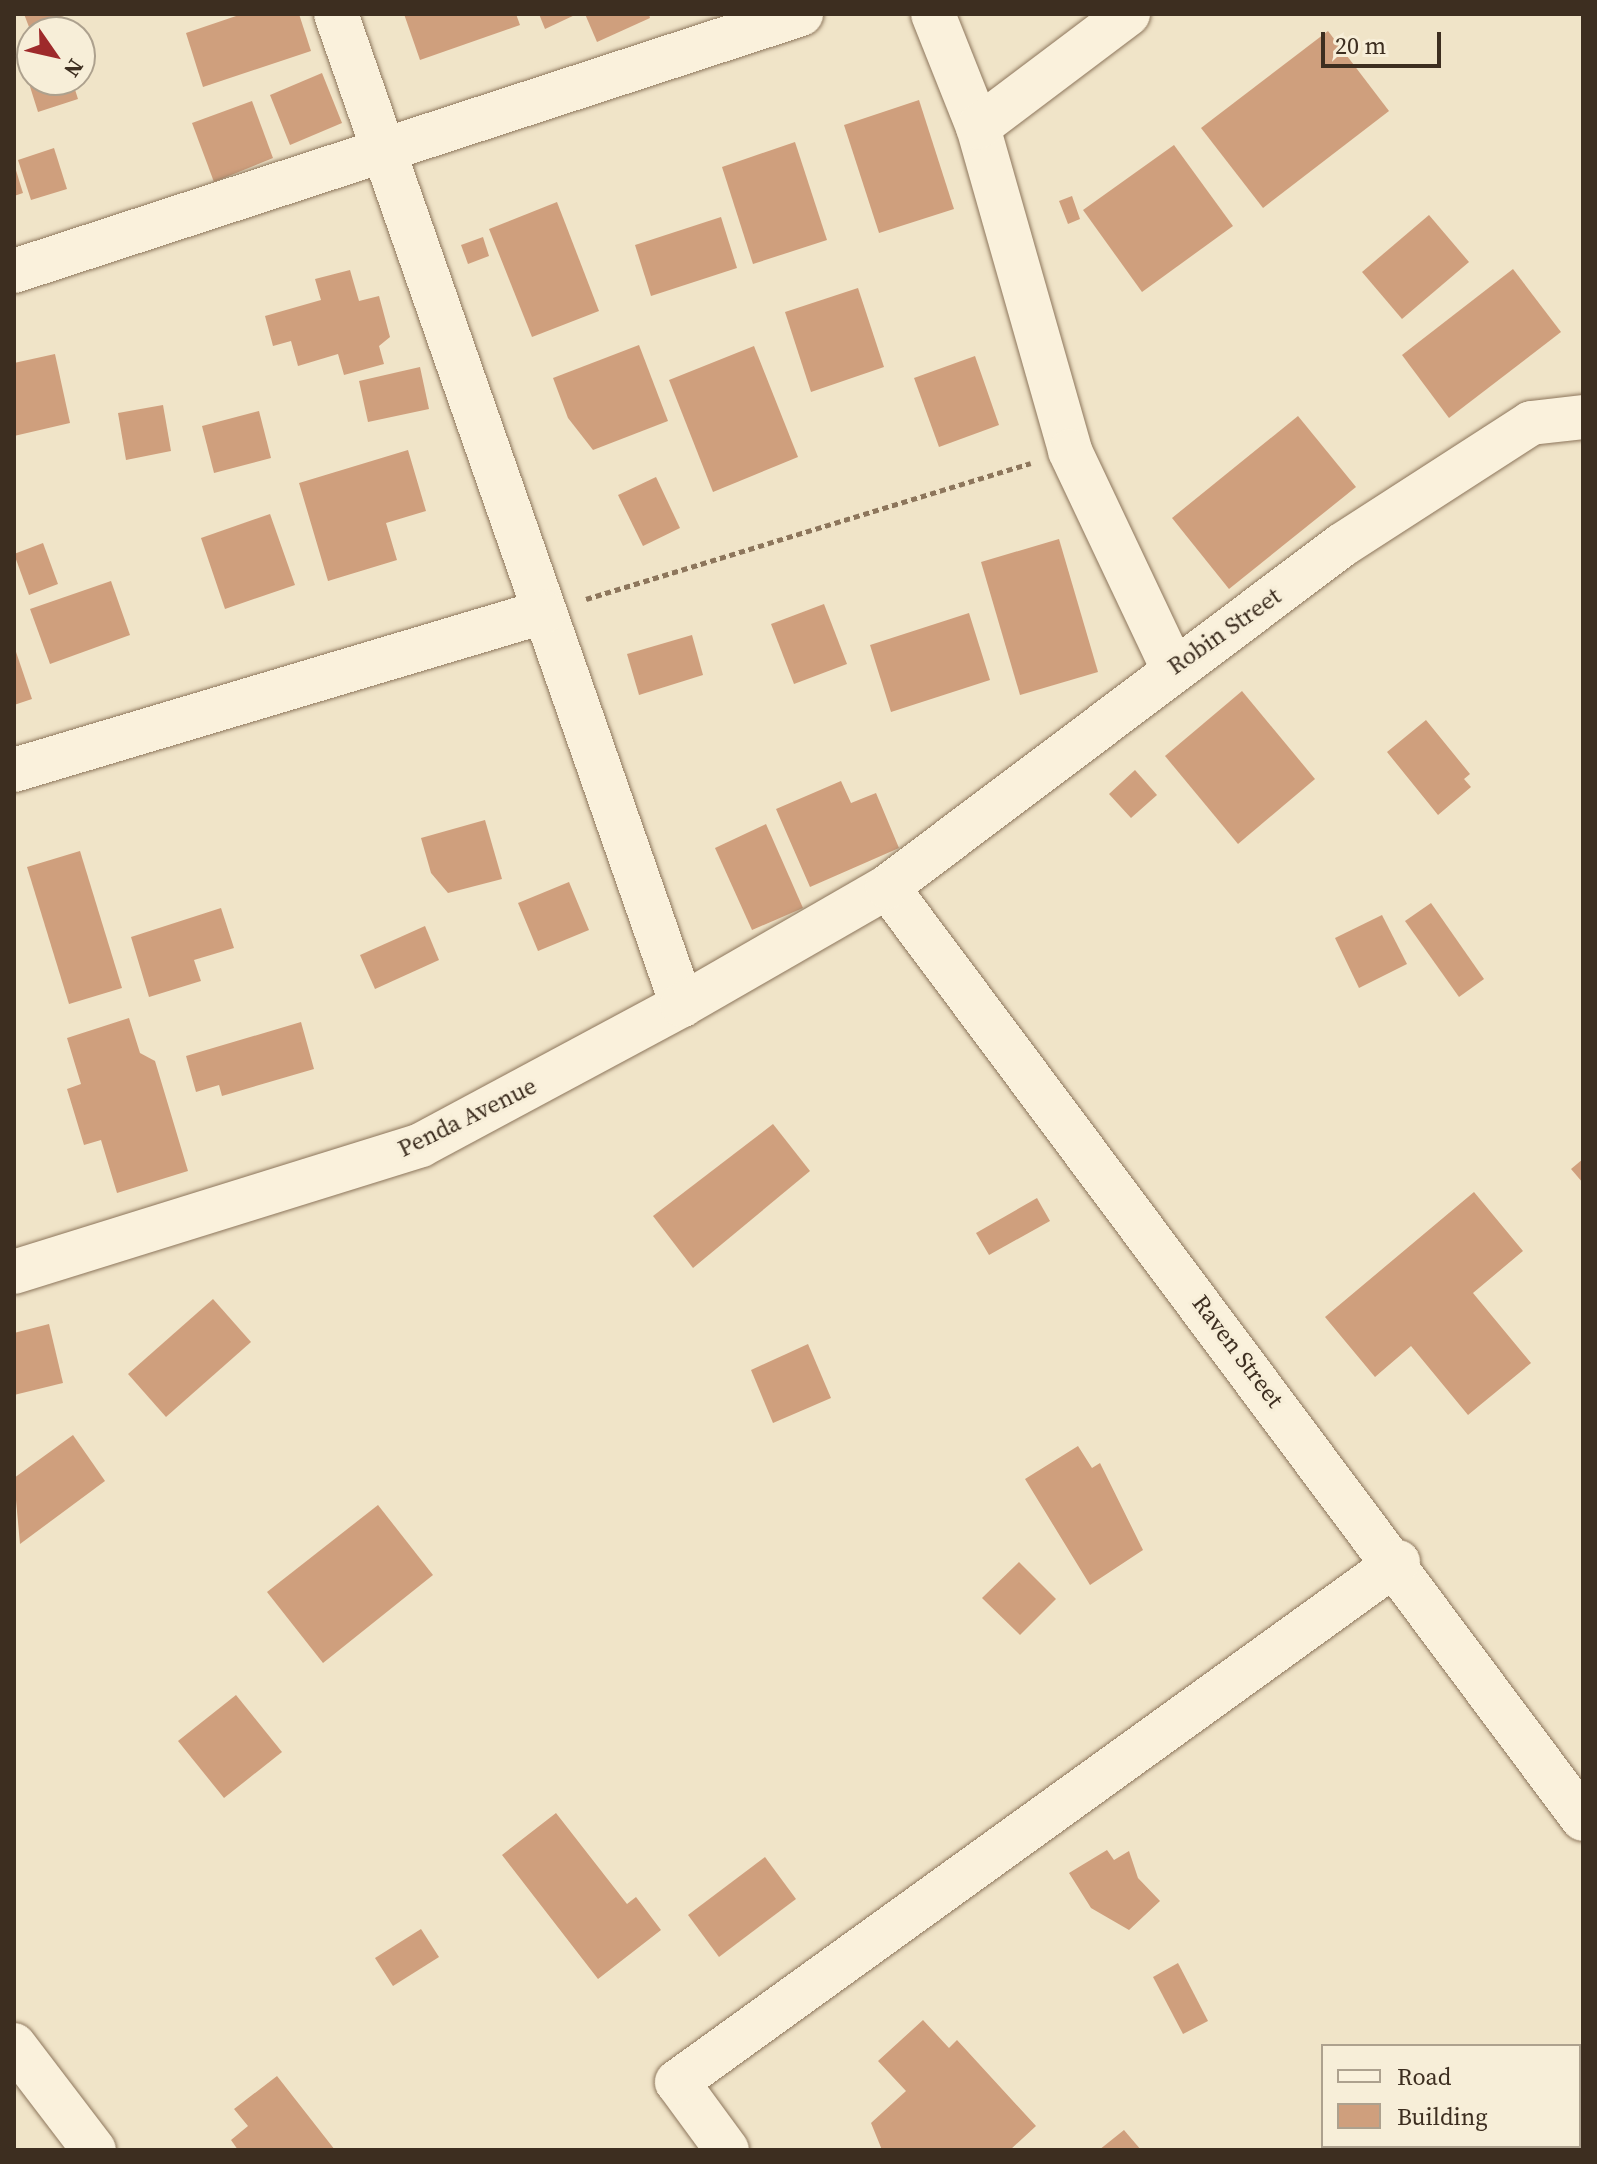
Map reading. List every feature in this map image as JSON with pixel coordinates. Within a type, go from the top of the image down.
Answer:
[{"type":"street","points":[[336,14],[379,148],[682,1005]]},
{"type":"street","points":[[14,271],[379,148],[801,14]]},
{"type":"street","points":[[933,14],[978,127],[1070,451],[1172,667]]},
{"type":"street","points":[[978,127],[1128,14]]},
{"type":"street","name":"Robin Street","points":[[887,887],[1172,667],[1531,423],[1583,417]]},
{"type":"street","points":[[14,770],[543,612]]},
{"type":"street","name":"Penda Avenue","points":[[14,1272],[421,1145],[682,1005],[887,887]]},
{"type":"street","name":"Raven Street","points":[[887,887],[1398,1562],[1583,1819]]},
{"type":"street","points":[[727,2150],[677,2082],[1398,1562]]},
{"type":"street","points":[[14,2045],[94,2150]]},
{"type":"path","points":[[543,612],[1070,451]]},
{"type":"building","points":[[24,14],[67,14],[64,16]]},
{"type":"building","points":[[242,14],[299,14],[311,51],[203,87],[186,33]]},
{"type":"building","points":[[404,14],[516,14],[520,25],[420,60]]},
{"type":"building","points":[[539,14],[577,14],[545,29]]},
{"type":"building","points":[[585,14],[649,14],[650,18],[597,42]]},
{"type":"building","points":[[1328,31],[1389,111],[1263,208],[1201,128]]},
{"type":"building","points":[[322,73],[342,123],[290,145],[270,95]]},
{"type":"building","points":[[33,96],[77,96],[78,99],[38,112]]},
{"type":"building","points":[[919,100],[954,209],[879,233],[844,125]]},
{"type":"building","points":[[252,101],[273,158],[214,182],[192,123]]},
{"type":"building","points":[[795,142],[827,240],[753,264],[722,167]]},
{"type":"building","points":[[1174,145],[1233,226],[1142,292],[1083,210]]},
{"type":"building","points":[[54,148],[67,189],[31,200],[18,160]]},
{"type":"building","points":[[14,164],[23,193],[14,196]]},
{"type":"building","points":[[1072,196],[1080,219],[1068,224],[1059,201]]},
{"type":"building","points":[[557,202],[599,311],[532,337],[489,229]]},
{"type":"building","points":[[1429,215],[1469,262],[1402,319],[1362,272]]},
{"type":"building","points":[[721,217],[737,268],[651,296],[635,245]]},
{"type":"building","points":[[483,237],[489,256],[468,264],[461,245]]},
{"type":"building","points":[[1513,269],[1561,332],[1449,418],[1402,355]]},
{"type":"building","points":[[350,270],[359,301],[379,296],[390,337],[379,346],[384,364],[344,375],[338,354],[298,366],[291,341],[273,346],[265,316],[321,300],[315,279]]},
{"type":"building","points":[[858,288],[884,367],[811,392],[785,312]]},
{"type":"building","points":[[639,345],[668,421],[593,450],[568,418],[553,378]]},
{"type":"building","points":[[754,346],[798,457],[713,492],[669,380]]},
{"type":"building","points":[[55,354],[70,423],[14,436],[14,363]]},
{"type":"building","points":[[975,356],[999,425],[939,447],[914,378]]},
{"type":"building","points":[[420,367],[429,409],[368,422],[359,381]]},
{"type":"building","points":[[163,405],[171,451],[126,460],[118,413]]},
{"type":"building","points":[[259,411],[271,458],[214,473],[202,426]]},
{"type":"building","points":[[1298,416],[1356,487],[1229,589],[1172,518]]},
{"type":"building","points":[[408,450],[426,511],[386,523],[397,560],[328,581],[299,483]]},
{"type":"building","points":[[656,477],[680,528],[643,546],[618,495]]},
{"type":"building","points":[[270,514],[295,585],[225,609],[201,538]]},
{"type":"building","points":[[1059,539],[1098,672],[1020,695],[981,562]]},
{"type":"building","points":[[43,543],[58,584],[29,595],[14,554]]},
{"type":"building","points":[[111,581],[130,635],[50,664],[30,609]]},
{"type":"building","points":[[824,604],[847,664],[794,684],[771,624]]},
{"type":"building","points":[[969,613],[990,680],[891,712],[870,645]]},
{"type":"building","points":[[692,635],[703,675],[639,695],[627,654]]},
{"type":"building","points":[[14,646],[32,699],[14,705]]},
{"type":"building","points":[[1242,691],[1315,779],[1238,844],[1165,756]]},
{"type":"building","points":[[1426,720],[1470,774],[1464,779],[1471,787],[1438,815],[1387,752]]},
{"type":"building","points":[[1135,770],[1157,795],[1131,818],[1109,794]]},
{"type":"building","points":[[841,781],[851,803],[876,793],[899,848],[810,887],[776,809]]},
{"type":"building","points":[[485,820],[502,879],[448,893],[431,873],[421,838]]},
{"type":"building","points":[[766,824],[803,908],[752,930],[715,848]]},
{"type":"building","points":[[80,851],[122,988],[69,1004],[27,867]]},
{"type":"building","points":[[569,882],[589,930],[538,951],[518,903]]},
{"type":"building","points":[[1431,903],[1484,979],[1459,997],[1405,921]]},
{"type":"building","points":[[221,908],[234,948],[194,960],[201,981],[149,997],[131,937]]},
{"type":"building","points":[[1382,915],[1407,964],[1359,988],[1335,938]]},
{"type":"building","points":[[425,926],[439,960],[375,989],[360,955]]},
{"type":"building","points":[[129,1018],[140,1053],[155,1061],[188,1171],[117,1193],[101,1140],[84,1145],[67,1089],[81,1084],[67,1038]]},
{"type":"building","points":[[301,1022],[314,1069],[222,1096],[219,1085],[196,1092],[186,1056]]},
{"type":"building","points":[[773,1124],[810,1171],[693,1268],[653,1216]]},
{"type":"building","points":[[1583,1159],[1583,1183],[1571,1169]]},
{"type":"building","points":[[1474,1192],[1523,1251],[1473,1293],[1531,1363],[1468,1415],[1411,1346],[1375,1377],[1325,1317]]},
{"type":"building","points":[[1037,1198],[1050,1221],[989,1255],[976,1233]]},
{"type":"building","points":[[213,1299],[251,1342],[166,1417],[128,1374]]},
{"type":"building","points":[[49,1324],[63,1383],[14,1395],[14,1333]]},
{"type":"building","points":[[808,1344],[831,1398],[773,1423],[751,1370]]},
{"type":"building","points":[[73,1435],[105,1481],[20,1544],[14,1478]]},
{"type":"building","points":[[1078,1446],[1092,1468],[1100,1463],[1143,1550],[1090,1585],[1025,1479]]},
{"type":"building","points":[[378,1505],[433,1575],[323,1663],[267,1592]]},
{"type":"building","points":[[1019,1562],[1056,1599],[1020,1635],[982,1598]]},
{"type":"building","points":[[236,1695],[282,1752],[224,1798],[178,1741]]},
{"type":"building","points":[[556,1813],[627,1904],[636,1897],[661,1930],[598,1979],[502,1855]]},
{"type":"building","points":[[1107,1850],[1114,1860],[1129,1851],[1138,1878],[1160,1901],[1129,1930],[1091,1908],[1069,1873]]},
{"type":"building","points":[[765,1857],[796,1899],[719,1957],[688,1915]]},
{"type":"building","points":[[421,1929],[439,1957],[393,1986],[375,1958]]},
{"type":"building","points":[[1178,1963],[1208,2021],[1183,2034],[1153,1977]]},
{"type":"building","points":[[923,2020],[949,2048],[957,2040],[1036,2126],[1010,2150],[882,2150],[871,2123],[906,2091],[878,2061]]},
{"type":"building","points":[[277,2076],[335,2150],[238,2150],[231,2140],[248,2126],[234,2109]]},
{"type":"building","points":[[1124,2130],[1141,2150],[1099,2150]]}]
